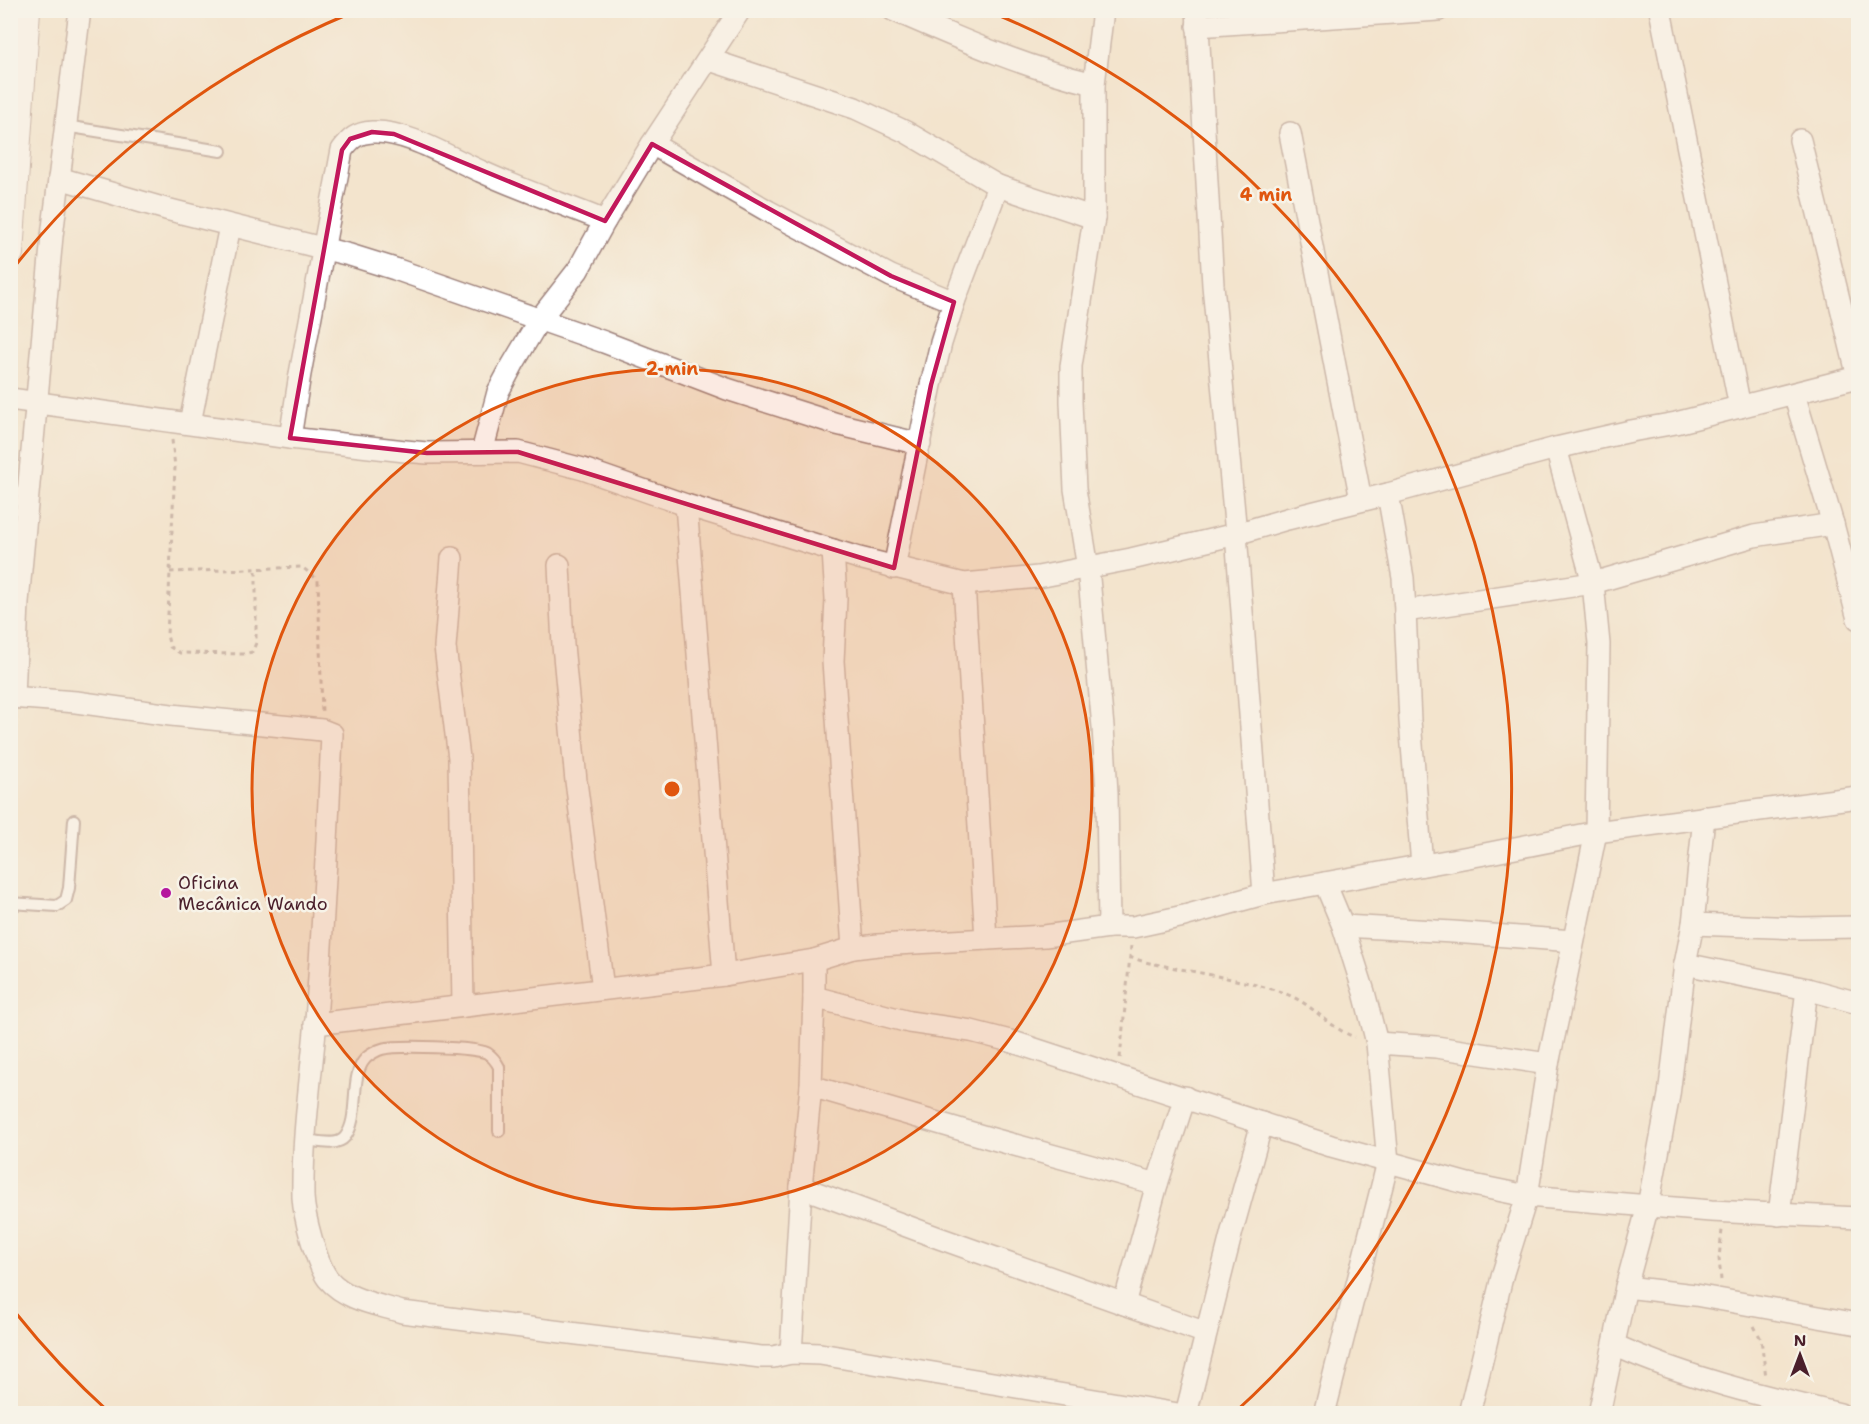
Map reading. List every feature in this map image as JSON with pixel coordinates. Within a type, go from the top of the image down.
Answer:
[{"type":"street","points":[[10,253],[27,10]]},
{"type":"street","points":[[80,10],[52,236],[18,602],[12,697],[322,730],[332,734],[324,908],[303,1198],[311,1236],[328,1278],[349,1296],[402,1312],[761,1357],[791,1353],[836,1357],[1178,1413]]},
{"type":"street","points":[[482,452],[498,392],[539,320],[578,270],[652,144],[710,60],[740,10]]},
{"type":"street","points":[[893,10],[1016,61],[1053,74],[1094,84]]},
{"type":"street","points":[[1103,10],[1094,84],[1094,218],[1071,366],[1071,412],[1074,477],[1088,568],[1097,657],[1107,793],[1109,927]]},
{"type":"street","points":[[1264,894],[1236,534],[1213,285],[1197,18],[1438,10]]},
{"type":"street","points":[[1660,10],[1740,407]]},
{"type":"street","points":[[710,60],[855,108],[906,132],[998,186],[1094,218]]},
{"type":"street","points":[[290,438],[342,150],[350,139],[372,132],[394,134],[456,159],[481,172],[605,221]]},
{"type":"street","points":[[1290,133],[1361,500]]},
{"type":"street","points":[[10,399],[290,438],[427,453],[518,452],[583,469],[686,505],[894,568],[964,584],[1038,577],[1131,559],[1236,534],[1556,448],[1740,407],[1858,377],[1800,140]]},
{"type":"street","points":[[652,144],[768,211],[891,276],[954,302]]},
{"type":"street","points":[[59,178],[396,269],[604,342],[727,389],[837,424],[920,444]]},
{"type":"street","points":[[894,568],[931,385],[954,302],[998,186]]},
{"type":"street","points":[[180,421],[230,226]]},
{"type":"street","points":[[1794,394],[1833,524],[1858,619]]},
{"type":"street","points":[[1469,1413],[1503,1273],[1527,1196],[1548,1064],[1596,832],[1599,644],[1593,583],[1556,448]]},
{"type":"street","points":[[1388,494],[1402,571],[1422,865]]},
{"type":"street","points":[[686,505],[724,975]]},
{"type":"street","points":[[1405,611],[1593,583],[1754,536],[1833,524]]},
{"type":"street","points":[[833,550],[836,599],[833,661],[853,948]]},
{"type":"street","points":[[452,558],[445,647],[459,758],[463,1006]]},
{"type":"street","points":[[559,565],[564,656],[576,781],[603,989]]},
{"type":"street","points":[[964,584],[986,939]]},
{"type":"street","points":[[315,1024],[724,975],[814,960],[853,948],[1045,936],[1109,927],[1133,927],[1264,894],[1596,832],[1858,796]]},
{"type":"street","points":[[1599,1413],[1626,1287],[1648,1206],[1669,1095],[1685,963],[1693,924],[1704,818]]},
{"type":"street","points":[[1324,1413],[1388,1162],[1377,1043],[1343,926],[1325,883]]},
{"type":"street","points":[[1693,924],[1790,928],[1858,927]]},
{"type":"street","points":[[1343,926],[1573,941]]},
{"type":"street","points":[[791,1353],[801,1186],[811,1086],[814,960]]},
{"type":"street","points":[[1685,963],[1807,989],[1858,1003]]},
{"type":"street","points":[[1779,1215],[1807,989]]},
{"type":"street","points":[[814,998],[909,1022],[989,1035],[1331,1146],[1468,1185],[1527,1196],[1779,1215],[1858,1218]]},
{"type":"street","points":[[1377,1043],[1436,1047],[1548,1064]]},
{"type":"street","points":[[811,1086],[1157,1184]]},
{"type":"street","points":[[1124,1304],[1157,1184],[1185,1097]]},
{"type":"street","points":[[1186,1413],[1262,1123]]},
{"type":"street","points":[[801,1186],[1206,1333]]},
{"type":"street","points":[[1626,1287],[1695,1294],[1858,1324]]},
{"type":"street","points":[[1614,1345],[1751,1404],[1846,1408]]},
{"type":"lane","points":[[65,126],[221,151]]},
{"type":"lane","points":[[10,903],[57,906],[66,900],[74,820]]},
{"type":"lane","points":[[306,1140],[335,1142],[343,1139],[350,1127],[359,1071],[366,1058],[381,1049],[471,1050],[486,1053],[495,1059],[499,1067],[499,1131]]},
{"type":"path","points":[[180,421],[175,467],[167,635],[170,647],[180,653],[244,654],[252,652],[256,643],[256,569]]},
{"type":"path","points":[[170,572],[302,567],[318,580],[322,730]]},
{"type":"path","points":[[1117,1075],[1133,927]]},
{"type":"path","points":[[1129,957],[1265,986],[1294,997],[1316,1010],[1332,1026],[1345,1034],[1377,1043]]},
{"type":"path","points":[[1846,1408],[1858,1380]]},
{"type":"highlighted area","points":[[372,132],[394,134],[605,221],[652,144],[891,276],[954,302],[931,385],[894,568],[518,452],[427,453],[290,438],[342,150],[350,139]]},
{"type":"place","name":"Oficina Mecânica Wando","points":[[166,893]]}]
